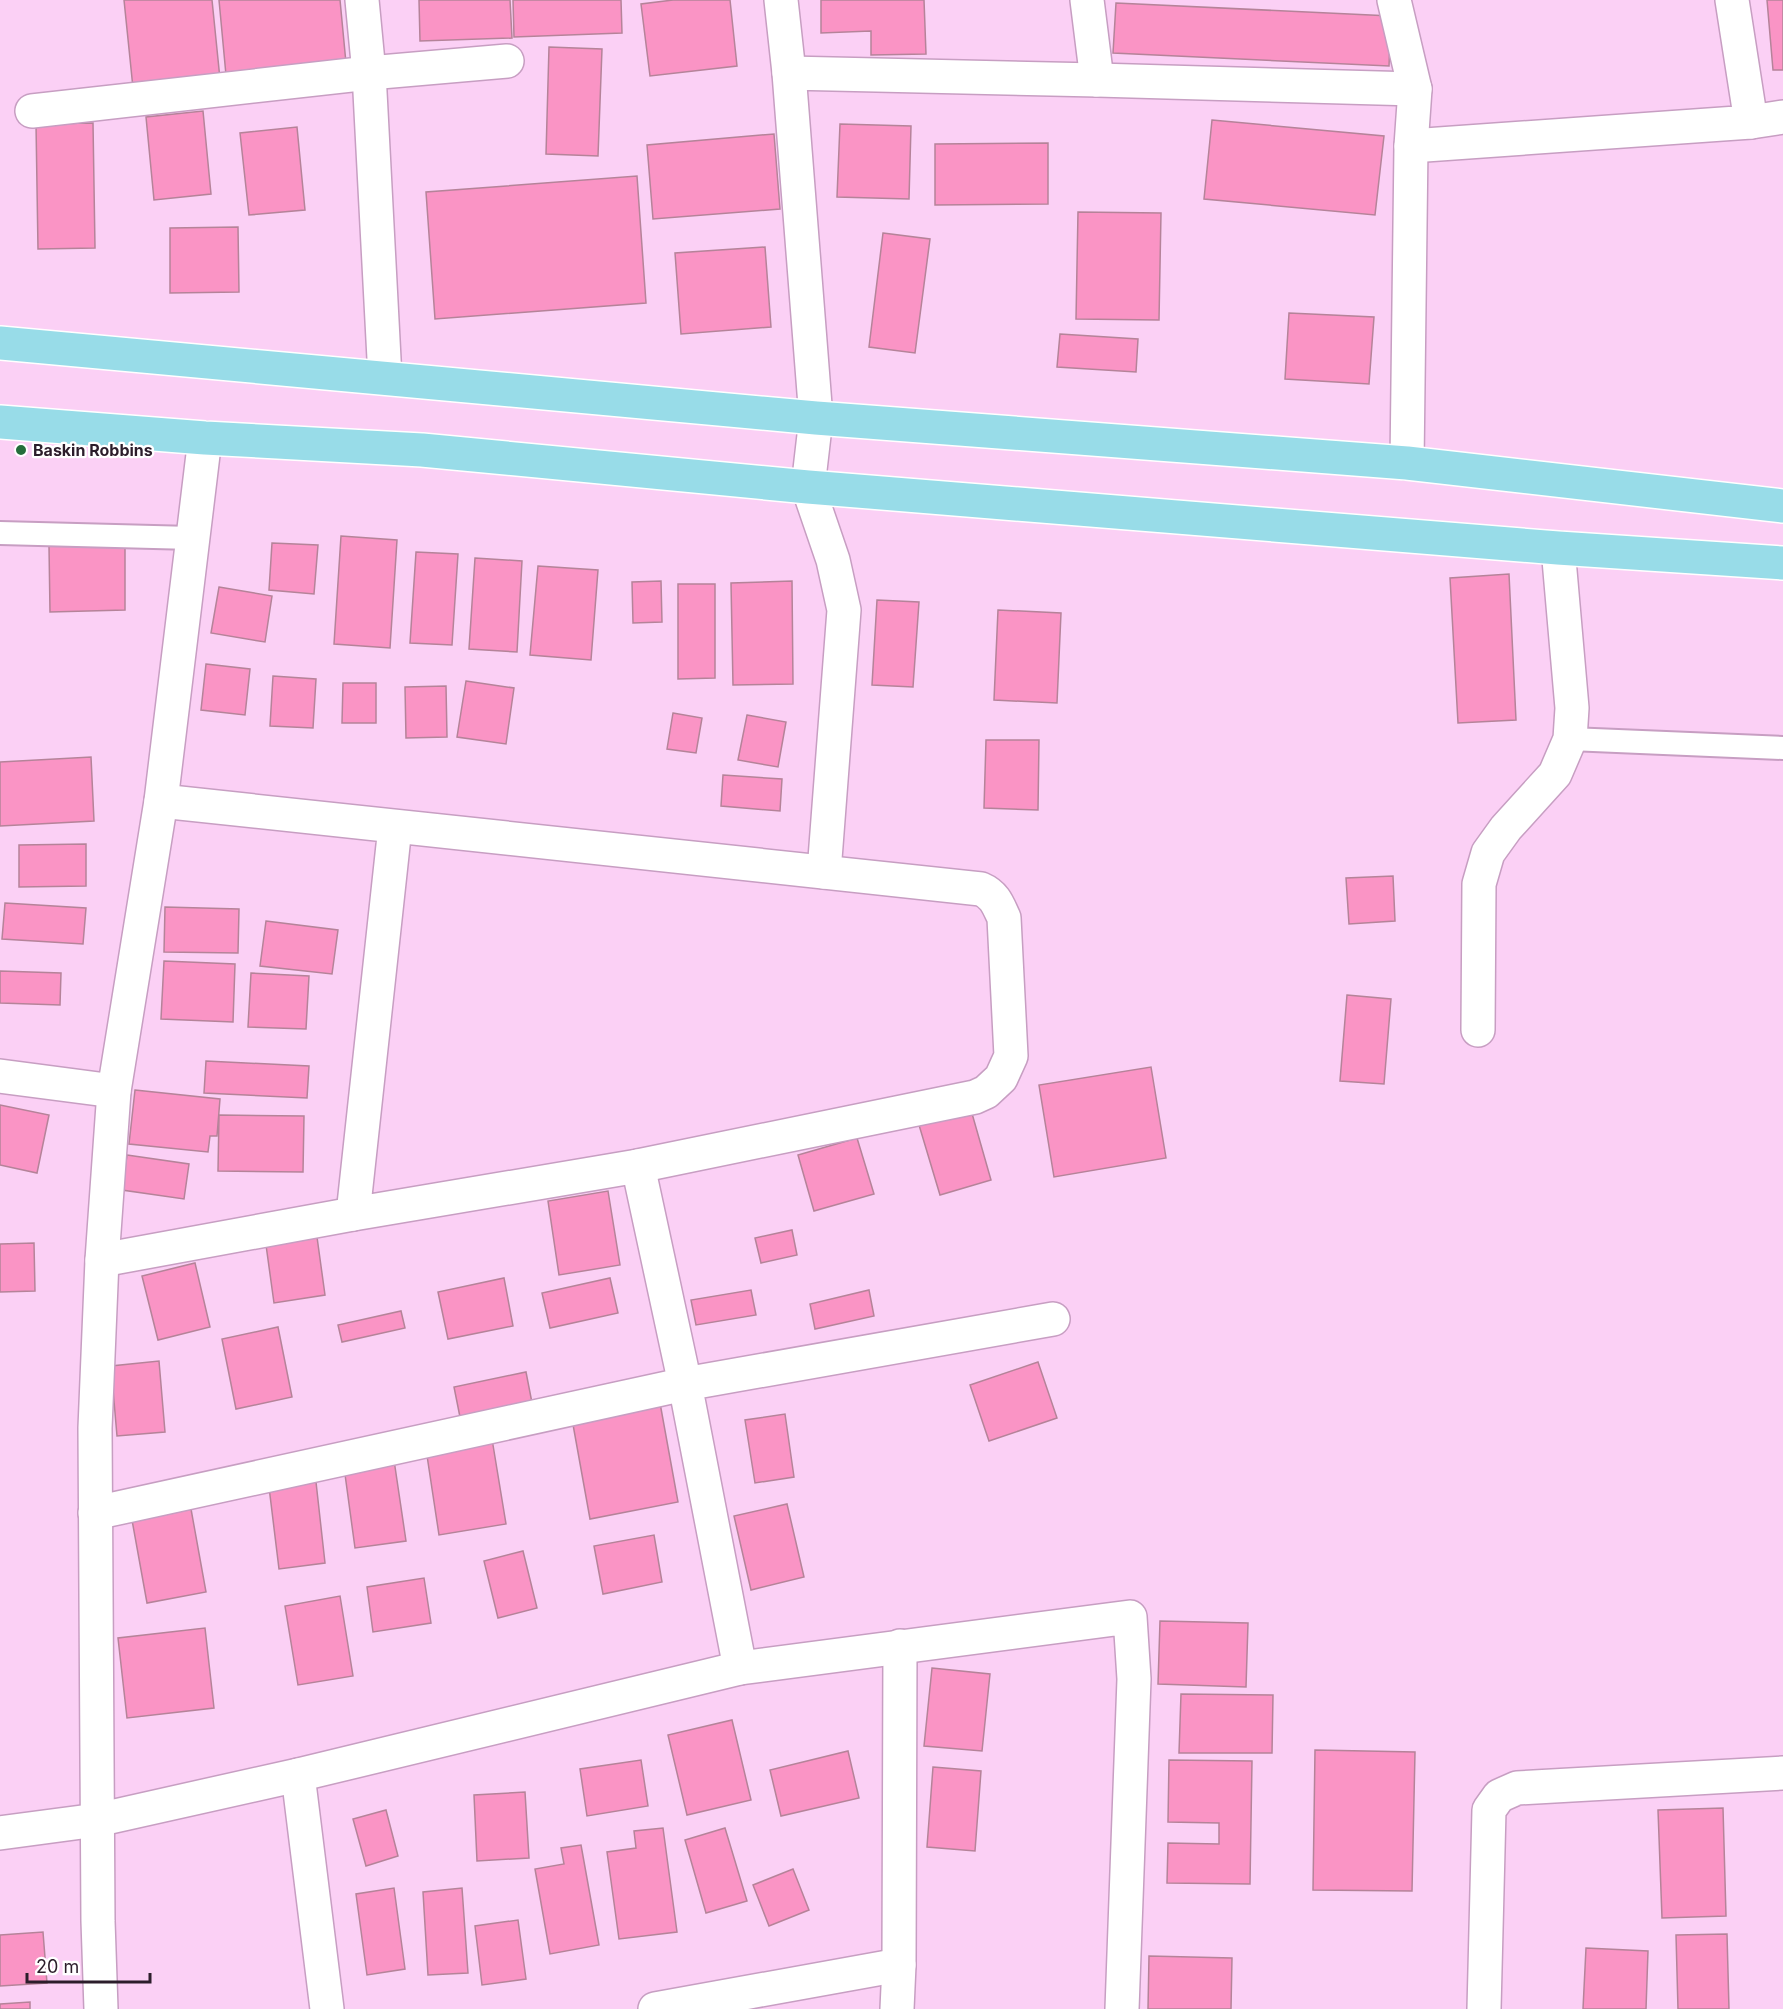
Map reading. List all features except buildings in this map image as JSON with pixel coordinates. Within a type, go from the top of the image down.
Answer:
[{"type":"main road","points":[[0,344],[816,418],[1407,464],[1783,506]]},
{"type":"main road","points":[[0,422],[205,438],[422,450],[808,487],[1558,548],[1783,563]]},
{"type":"street","points":[[362,0],[369,73],[385,378]]},
{"type":"street","points":[[781,0],[789,73],[816,418],[808,487],[833,560],[844,610],[824,872]]},
{"type":"street","points":[[1087,0],[1097,80]]},
{"type":"street","points":[[1394,0],[1415,89],[1411,146],[1407,464]]},
{"type":"street","points":[[1732,0],[1751,122]]},
{"type":"street","points":[[32,111],[369,73],[507,61]]},
{"type":"street","points":[[789,73],[1415,89]]},
{"type":"street","points":[[1411,146],[1751,122],[1783,117]]},
{"type":"street","points":[[101,2009],[98,1920],[94,1428],[102,1260],[114,1091],[161,801],[205,438]]},
{"type":"street","points":[[1478,1030],[1479,884],[1488,853],[1506,828],[1556,774],[1570,739],[1572,708],[1558,548]]},
{"type":"street","points":[[102,1260],[353,1214],[638,1166],[975,1097],[986,1092],[1001,1078],[1011,1056],[1004,918],[990,893],[981,889],[161,801]]},
{"type":"street","points":[[353,1214],[394,827]]},
{"type":"street","points":[[0,1076],[114,1091]]},
{"type":"street","points":[[638,1166],[685,1384],[740,1668]]},
{"type":"street","points":[[95,1513],[685,1384],[1053,1319]]},
{"type":"street","points":[[0,1833],[97,1820],[298,1775],[740,1668],[1130,1617],[1134,1679],[1122,2009]]},
{"type":"street","points":[[897,2009],[900,1646]]},
{"type":"street","points":[[1484,2009],[1489,1810],[1499,1796],[1517,1788],[1783,1773]]},
{"type":"street","points":[[298,1775],[327,2009]]},
{"type":"street","points":[[655,2009],[899,1965]]},
{"type":"lane","points":[[0,533],[192,538]]},
{"type":"lane","points":[[1570,739],[1783,748]]},
{"type":"place","name":"Baskin Robbins","points":[[21,450]]}]
